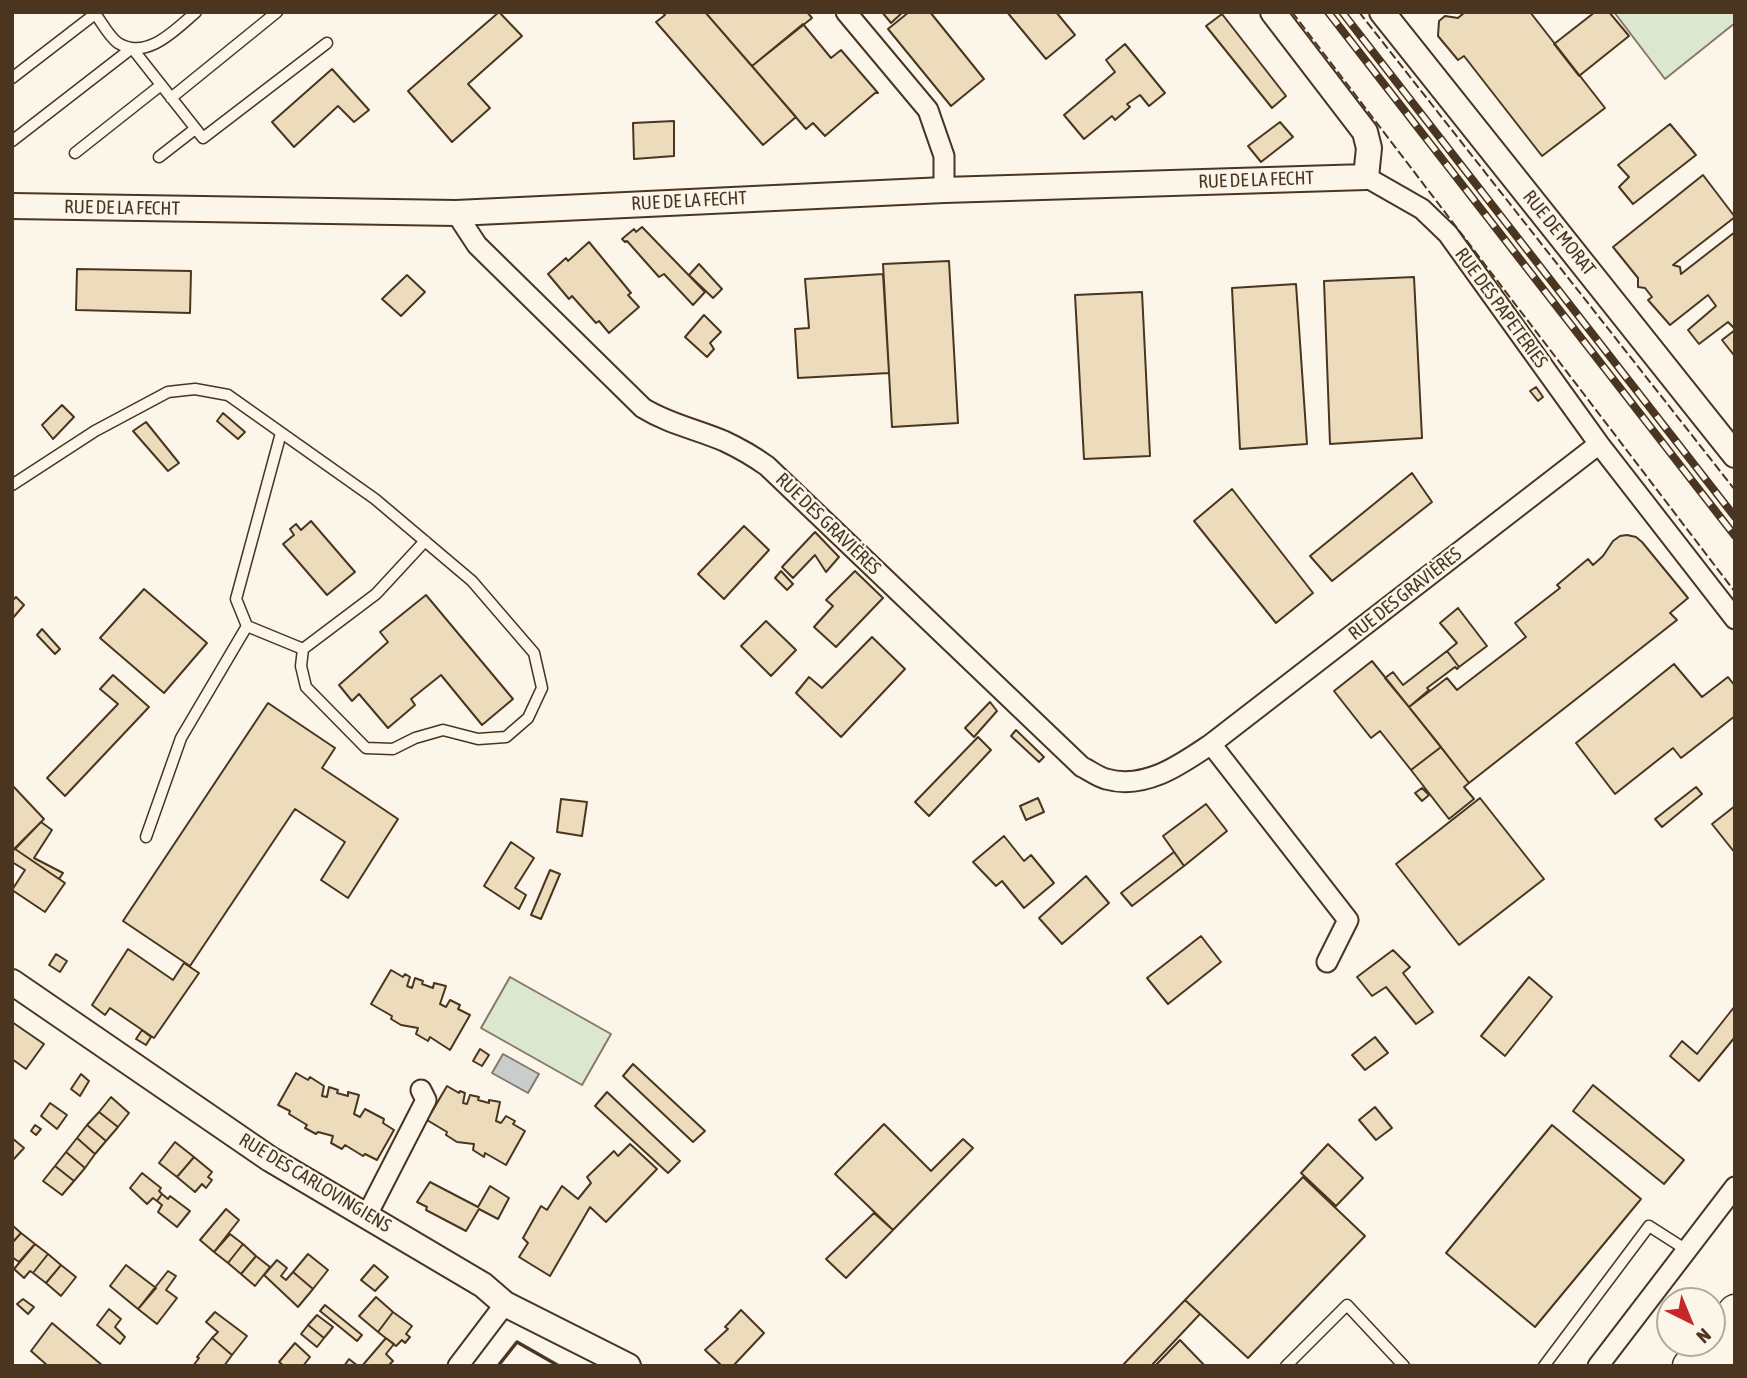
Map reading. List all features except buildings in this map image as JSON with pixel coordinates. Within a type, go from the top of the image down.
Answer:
[{"type":"main road","points":[[1723,1366],[1735,1352]]},
{"type":"street","points":[[846,12],[928,110],[944,156],[944,190]]},
{"type":"street","points":[[1273,12],[1365,132],[1369,148],[1366,177]]},
{"type":"street","name":"RUE DE MORAT","points":[[1382,12],[1735,455]]},
{"type":"street","name":"RUE DE LA FECHT","points":[[12,206],[456,213],[944,190],[1366,177]]},
{"type":"street","name":"RUE DES PAPETERIES","points":[[1366,177],[1422,209],[1448,234],[1599,444],[1735,620]]},
{"type":"street","name":"RUE DES GRAVIÈRES","points":[[456,213],[478,245],[643,408],[661,419],[722,440],[766,466],[1082,766],[1106,779],[1139,781],[1172,770],[1211,744],[1599,444]]},
{"type":"street","points":[[1211,744],[1348,920],[1327,962]]},
{"type":"street","name":"RUE DES CARLOVINGIENS","points":[[12,982],[270,1159],[483,1285],[505,1304],[628,1366]]},
{"type":"street","points":[[367,1215],[426,1100],[421,1090]]},
{"type":"street","points":[[1598,1366],[1735,1187]]},
{"type":"street","points":[[458,1366],[505,1304]]},
{"type":"lane","points":[[12,141],[132,48],[161,42],[196,12]]},
{"type":"lane","points":[[171,98],[277,12]]},
{"type":"lane","points":[[12,78],[94,13],[117,42],[132,48],[203,138],[327,43]]},
{"type":"lane","points":[[75,153],[161,85]]},
{"type":"lane","points":[[159,157],[195,129]]},
{"type":"lane","points":[[12,485],[96,431],[168,392],[195,389],[228,395],[375,499],[425,541],[472,581],[534,653],[542,688],[528,718],[506,737],[478,739],[443,730],[415,737],[393,749],[366,748],[306,687],[302,666],[303,649],[376,594],[425,541]]},
{"type":"lane","points":[[282,433],[236,599],[247,626],[303,649]]},
{"type":"lane","points":[[146,836],[181,738],[247,626]]},
{"type":"lane","points":[[1544,1366],[1649,1226],[1685,1249]]},
{"type":"lane","points":[[1286,1366],[1347,1305],[1404,1366]]},
{"type":"green space","points":[[1614,12],[1735,12],[1735,23],[1665,79]]},
{"type":"green space","points":[[510,977],[611,1034],[582,1085],[481,1028]]},
{"type":"shaded area","points":[[503,1054],[539,1074],[528,1093],[492,1073]]},
{"type":"railway","points":[[1328,12],[1735,536]]},
{"type":"railway","points":[[1342,12],[1735,517]]},
{"type":"fence","points":[[1292,12],[1735,592]]},
{"type":"fence","points":[[1359,12],[1735,490]]},
{"type":"wall","points":[[498,1366],[517,1342],[559,1366]]}]
